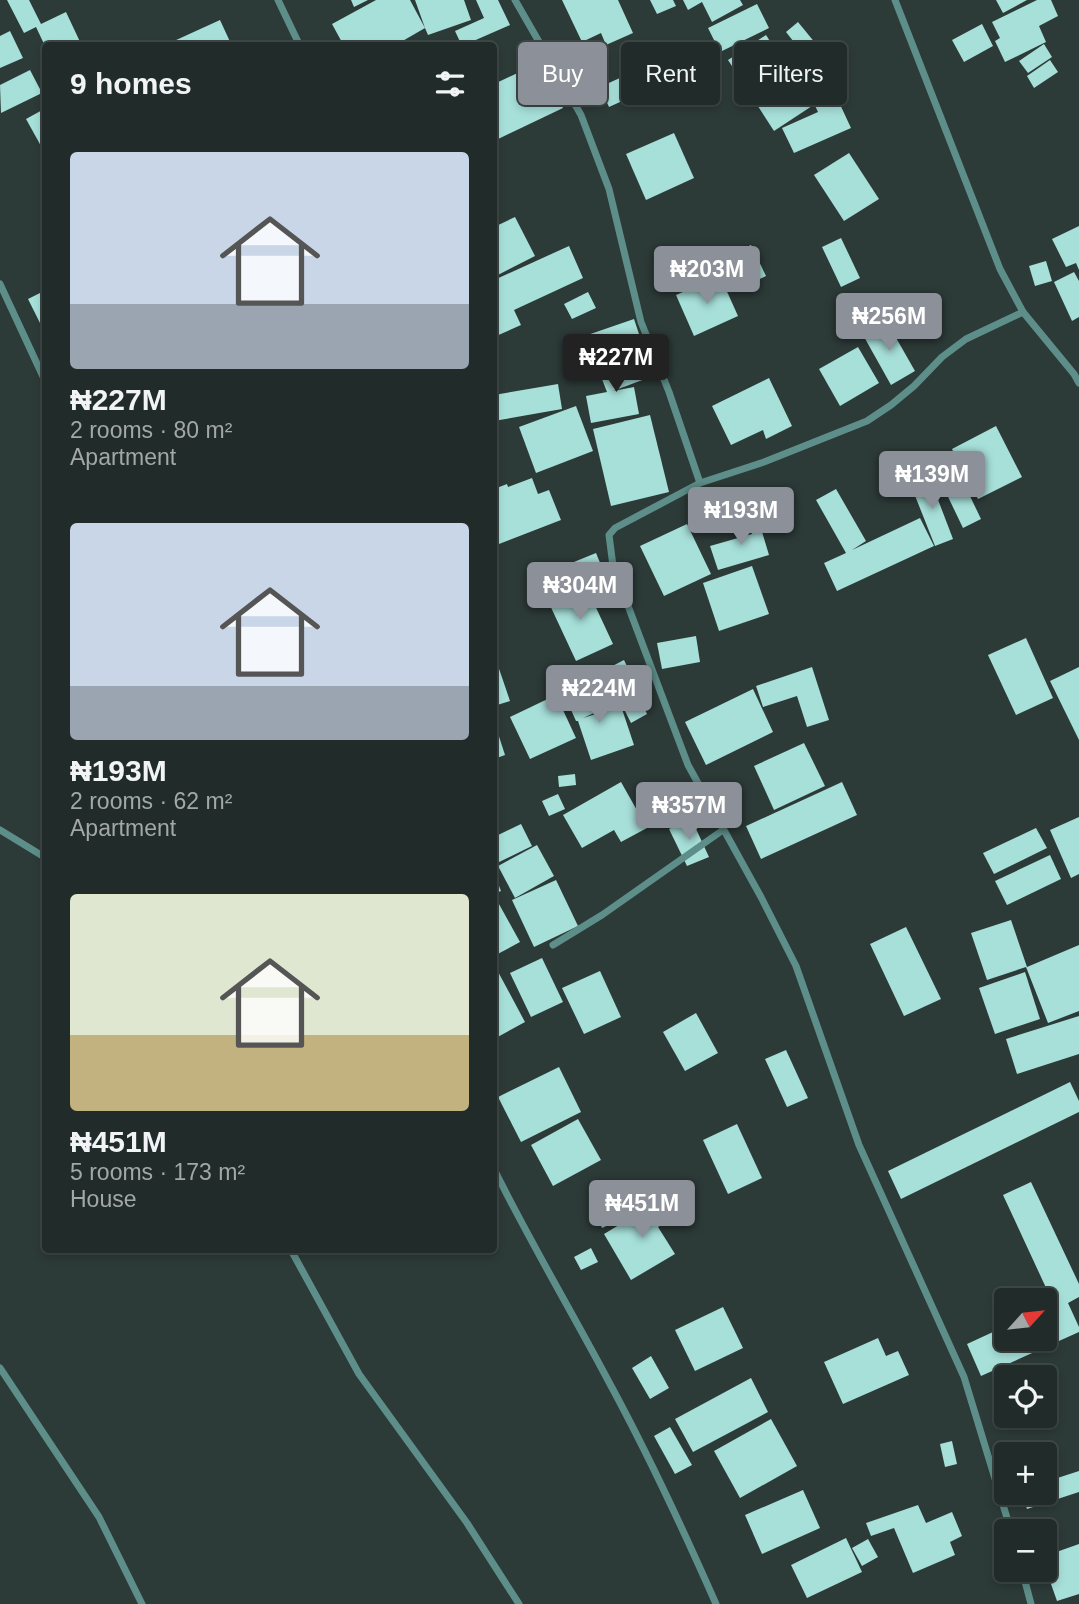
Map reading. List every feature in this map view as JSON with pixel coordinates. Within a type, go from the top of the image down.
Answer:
[{"type":"street","points":[[278,0],[298,42]]},
{"type":"street","points":[[515,0],[581,115],[609,189],[641,322],[669,392],[700,483]]},
{"type":"street","points":[[895,0],[999,269],[1023,312],[1079,383]]},
{"type":"street","points":[[0,284],[42,374]]},
{"type":"street","points":[[1007,1519],[964,1377],[859,1145],[796,966],[688,765],[659,694],[613,566],[609,535],[615,528],[700,483],[764,462],[867,421],[906,393],[942,357],[966,339],[1023,312]]},
{"type":"street","points":[[0,830],[42,856]]},
{"type":"street","points":[[553,945],[602,915],[723,830]]},
{"type":"street","points":[[497,1175],[532,1245],[610,1383],[671,1504],[716,1604]]},
{"type":"street","points":[[293,1253],[359,1374],[467,1523],[519,1604]]},
{"type":"street","points":[[0,1368],[99,1517],[142,1604]]},
{"type":"street","points":[[1025,1582],[1031,1604]]},
{"type":"building","points":[[7,0],[29,0],[41,24],[66,12],[80,42],[43,42],[36,27],[24,33]]},
{"type":"building","points":[[351,0],[368,0],[354,7]]},
{"type":"building","points":[[376,0],[410,0],[425,28],[401,42],[342,42],[332,24]]},
{"type":"building","points":[[415,0],[464,0],[471,20],[428,35]]},
{"type":"building","points":[[476,0],[498,0],[510,25],[471,42],[460,42],[455,31],[484,18]]},
{"type":"building","points":[[562,0],[618,0],[633,33],[607,45],[601,33],[582,42]]},
{"type":"building","points":[[650,0],[673,0],[676,6],[657,14]]},
{"type":"building","points":[[683,0],[740,0],[743,5],[712,22],[702,2],[688,10]]},
{"type":"building","points":[[996,0],[1027,0],[1003,13]]},
{"type":"building","points":[[1037,0],[1051,0],[1058,16],[1039,26],[1046,42],[1005,62],[995,41],[1000,38],[992,22]]},
{"type":"building","points":[[757,4],[769,28],[740,42],[734,42],[734,45],[720,52],[720,42],[715,42],[708,28]]},
{"type":"building","points":[[220,20],[230,42],[172,42]]},
{"type":"building","points":[[798,22],[814,42],[794,42],[786,32]]},
{"type":"building","points":[[982,24],[993,46],[964,62],[952,40]]},
{"type":"building","points":[[10,31],[23,58],[0,68],[0,36]]},
{"type":"building","points":[[766,35],[771,42],[755,42]]},
{"type":"building","points":[[1044,44],[1052,57],[1028,73],[1019,61]]},
{"type":"building","points":[[734,56],[734,69],[728,60]]},
{"type":"building","points":[[1050,60],[1058,72],[1034,88],[1027,76]]},
{"type":"building","points":[[30,70],[42,93],[1,113],[0,85]]},
{"type":"building","points":[[518,73],[518,105],[562,105],[563,108],[497,140],[497,83]]},
{"type":"building","points":[[621,77],[621,102],[609,107],[607,103],[607,84]]},
{"type":"building","points":[[757,105],[811,105],[812,106],[774,131]]},
{"type":"building","points":[[815,105],[840,105],[851,128],[794,153],[782,128],[818,112]]},
{"type":"building","points":[[42,110],[42,148],[26,119]]},
{"type":"building","points":[[674,133],[694,178],[646,200],[626,154]]},
{"type":"building","points":[[849,153],[879,199],[844,221],[814,175]]},
{"type":"building","points":[[515,217],[535,256],[497,275],[497,226]]},
{"type":"building","points":[[1079,226],[1079,270],[1076,263],[1066,267],[1052,239]]},
{"type":"building","points":[[841,238],[860,278],[841,287],[822,247]]},
{"type":"building","points":[[751,245],[766,276],[745,286],[730,255]]},
{"type":"building","points":[[569,246],[583,278],[514,310],[521,325],[497,336],[497,279]]},
{"type":"building","points":[[1046,261],[1052,281],[1035,286],[1029,266]]},
{"type":"building","points":[[1074,272],[1079,281],[1079,317],[1072,321],[1054,282]]},
{"type":"building","points":[[720,276],[738,316],[694,336],[676,295]]},
{"type":"building","points":[[42,292],[42,322],[40,323],[28,299]]},
{"type":"building","points":[[588,292],[596,308],[572,319],[564,304]]},
{"type":"building","points":[[867,293],[884,319],[871,327],[855,302]]},
{"type":"building","points":[[634,319],[640,337],[579,358],[573,340]]},
{"type":"building","points":[[887,322],[915,371],[891,385],[863,335]]},
{"type":"building","points":[[858,347],[879,383],[840,406],[819,369]]},
{"type":"building","points":[[638,360],[645,379],[613,391],[634,387],[639,414],[591,423],[586,396],[607,392],[600,374]]},
{"type":"building","points":[[769,378],[792,426],[766,439],[763,430],[731,445],[712,406]]},
{"type":"building","points":[[558,384],[562,409],[497,420],[497,394]]},
{"type":"building","points":[[576,406],[593,451],[536,473],[519,427]]},
{"type":"building","points":[[650,415],[669,492],[611,506],[593,429]]},
{"type":"building","points":[[996,426],[1022,477],[978,499],[952,449]]},
{"type":"building","points":[[957,469],[981,519],[963,528],[939,478]]},
{"type":"building","points":[[929,476],[953,539],[935,546],[910,483]]},
{"type":"building","points":[[532,478],[538,494],[549,490],[561,520],[499,544],[497,488],[507,484],[508,487]]},
{"type":"building","points":[[836,489],[866,541],[852,550],[920,518],[934,546],[837,591],[824,563],[846,553],[816,500]]},
{"type":"building","points":[[756,512],[769,555],[718,570],[710,546],[752,534],[747,515]]},
{"type":"building","points":[[687,524],[711,574],[664,596],[640,546]]},
{"type":"building","points":[[596,553],[603,570],[549,592],[542,575]]},
{"type":"building","points":[[752,566],[769,614],[719,631],[703,583]]},
{"type":"building","points":[[585,584],[613,644],[576,661],[548,601]]},
{"type":"building","points":[[696,636],[700,662],[662,669],[657,643]]},
{"type":"building","points":[[1026,638],[1053,698],[1016,715],[988,655]]},
{"type":"building","points":[[624,660],[639,691],[610,705],[595,675]]},
{"type":"building","points":[[497,663],[510,701],[497,705]]},
{"type":"building","points":[[812,667],[829,720],[807,727],[797,696],[763,707],[756,686]]},
{"type":"building","points":[[1079,667],[1079,740],[1050,681]]},
{"type":"building","points":[[581,684],[594,713],[583,718],[621,706],[634,745],[591,760],[578,721],[563,692]]},
{"type":"building","points":[[753,689],[773,732],[706,765],[685,722]]},
{"type":"building","points":[[556,695],[576,738],[530,759],[510,717]]},
{"type":"building","points":[[639,698],[647,714],[631,723],[623,707]]},
{"type":"building","points":[[497,730],[505,755],[497,758]]},
{"type":"building","points":[[804,743],[825,786],[774,810],[754,766]]},
{"type":"building","points":[[575,774],[576,785],[559,787],[558,776]]},
{"type":"building","points":[[621,782],[647,828],[621,842],[614,830],[582,848],[563,815]]},
{"type":"building","points":[[842,782],[857,815],[761,859],[746,826]]},
{"type":"building","points":[[558,794],[565,809],[549,816],[542,801]]},
{"type":"building","points":[[1079,817],[1079,874],[1071,878],[1050,830]]},
{"type":"building","points":[[691,818],[709,857],[687,866],[669,829]]},
{"type":"building","points":[[521,824],[532,846],[497,863],[497,836]]},
{"type":"building","points":[[1036,828],[1047,848],[994,874],[983,853]]},
{"type":"building","points":[[537,845],[554,876],[515,898],[498,866]]},
{"type":"building","points":[[1050,855],[1061,879],[1007,905],[995,881]]},
{"type":"building","points":[[556,880],[578,926],[534,947],[512,900]]},
{"type":"building","points":[[497,900],[520,942],[497,954]]},
{"type":"building","points":[[1011,920],[1027,967],[1079,945],[1079,1011],[1048,1023],[1026,967],[987,980],[971,933]]},
{"type":"building","points":[[906,927],[941,999],[904,1016],[870,944]]},
{"type":"building","points":[[542,958],[563,1002],[531,1017],[510,973]]},
{"type":"building","points":[[497,970],[525,1022],[497,1037]]},
{"type":"building","points":[[600,971],[621,1017],[584,1034],[562,988]]},
{"type":"building","points":[[1025,972],[1040,1019],[995,1034],[979,988]]},
{"type":"building","points":[[696,1013],[718,1053],[685,1071],[663,1032]]},
{"type":"building","points":[[1079,1016],[1079,1054],[1017,1074],[1006,1039]]},
{"type":"building","points":[[786,1050],[808,1098],[787,1107],[765,1059]]},
{"type":"building","points":[[559,1067],[581,1112],[521,1142],[498,1097]]},
{"type":"building","points":[[1070,1082],[1079,1101],[1079,1112],[901,1199],[888,1171]]},
{"type":"building","points":[[578,1119],[601,1160],[553,1186],[531,1145]]},
{"type":"building","points":[[737,1124],[762,1178],[728,1194],[703,1140]]},
{"type":"building","points":[[1031,1182],[1079,1284],[1079,1297],[1068,1303],[1079,1332],[1057,1342],[1057,1288],[1046,1288],[1003,1195]]},
{"type":"building","points":[[628,1192],[637,1212],[602,1228],[593,1208]]},
{"type":"building","points":[[662,1199],[673,1218],[658,1227],[675,1254],[631,1280],[604,1234]]},
{"type":"building","points":[[591,1248],[598,1262],[581,1270],[574,1257]]},
{"type":"building","points":[[723,1307],[743,1348],[695,1371],[675,1330]]},
{"type":"building","points":[[994,1332],[994,1351],[1037,1351],[1006,1365],[994,1365],[994,1370],[981,1376],[967,1344]]},
{"type":"building","points":[[878,1338],[886,1356],[898,1351],[909,1375],[843,1404],[824,1362]]},
{"type":"building","points":[[651,1356],[669,1388],[650,1399],[632,1368]]},
{"type":"building","points":[[751,1378],[768,1412],[693,1452],[675,1419]]},
{"type":"building","points":[[771,1419],[797,1466],[740,1498],[714,1451]]},
{"type":"building","points":[[670,1427],[692,1465],[675,1474],[654,1436]]},
{"type":"building","points":[[952,1441],[957,1464],[945,1467],[940,1444]]},
{"type":"building","points":[[1079,1471],[1079,1492],[1057,1499],[1057,1478]]},
{"type":"building","points":[[803,1490],[820,1528],[762,1554],[745,1515]]},
{"type":"building","points":[[918,1505],[926,1523],[952,1512],[962,1536],[950,1542],[955,1555],[913,1573],[894,1528],[871,1536],[866,1523]]},
{"type":"building","points":[[846,1538],[862,1572],[807,1598],[791,1565]]},
{"type":"building","points":[[868,1539],[878,1557],[862,1566],[852,1548]]},
{"type":"building","points":[[1079,1544],[1079,1594],[1057,1601],[1050,1582],[1057,1582],[1057,1552]]}]
